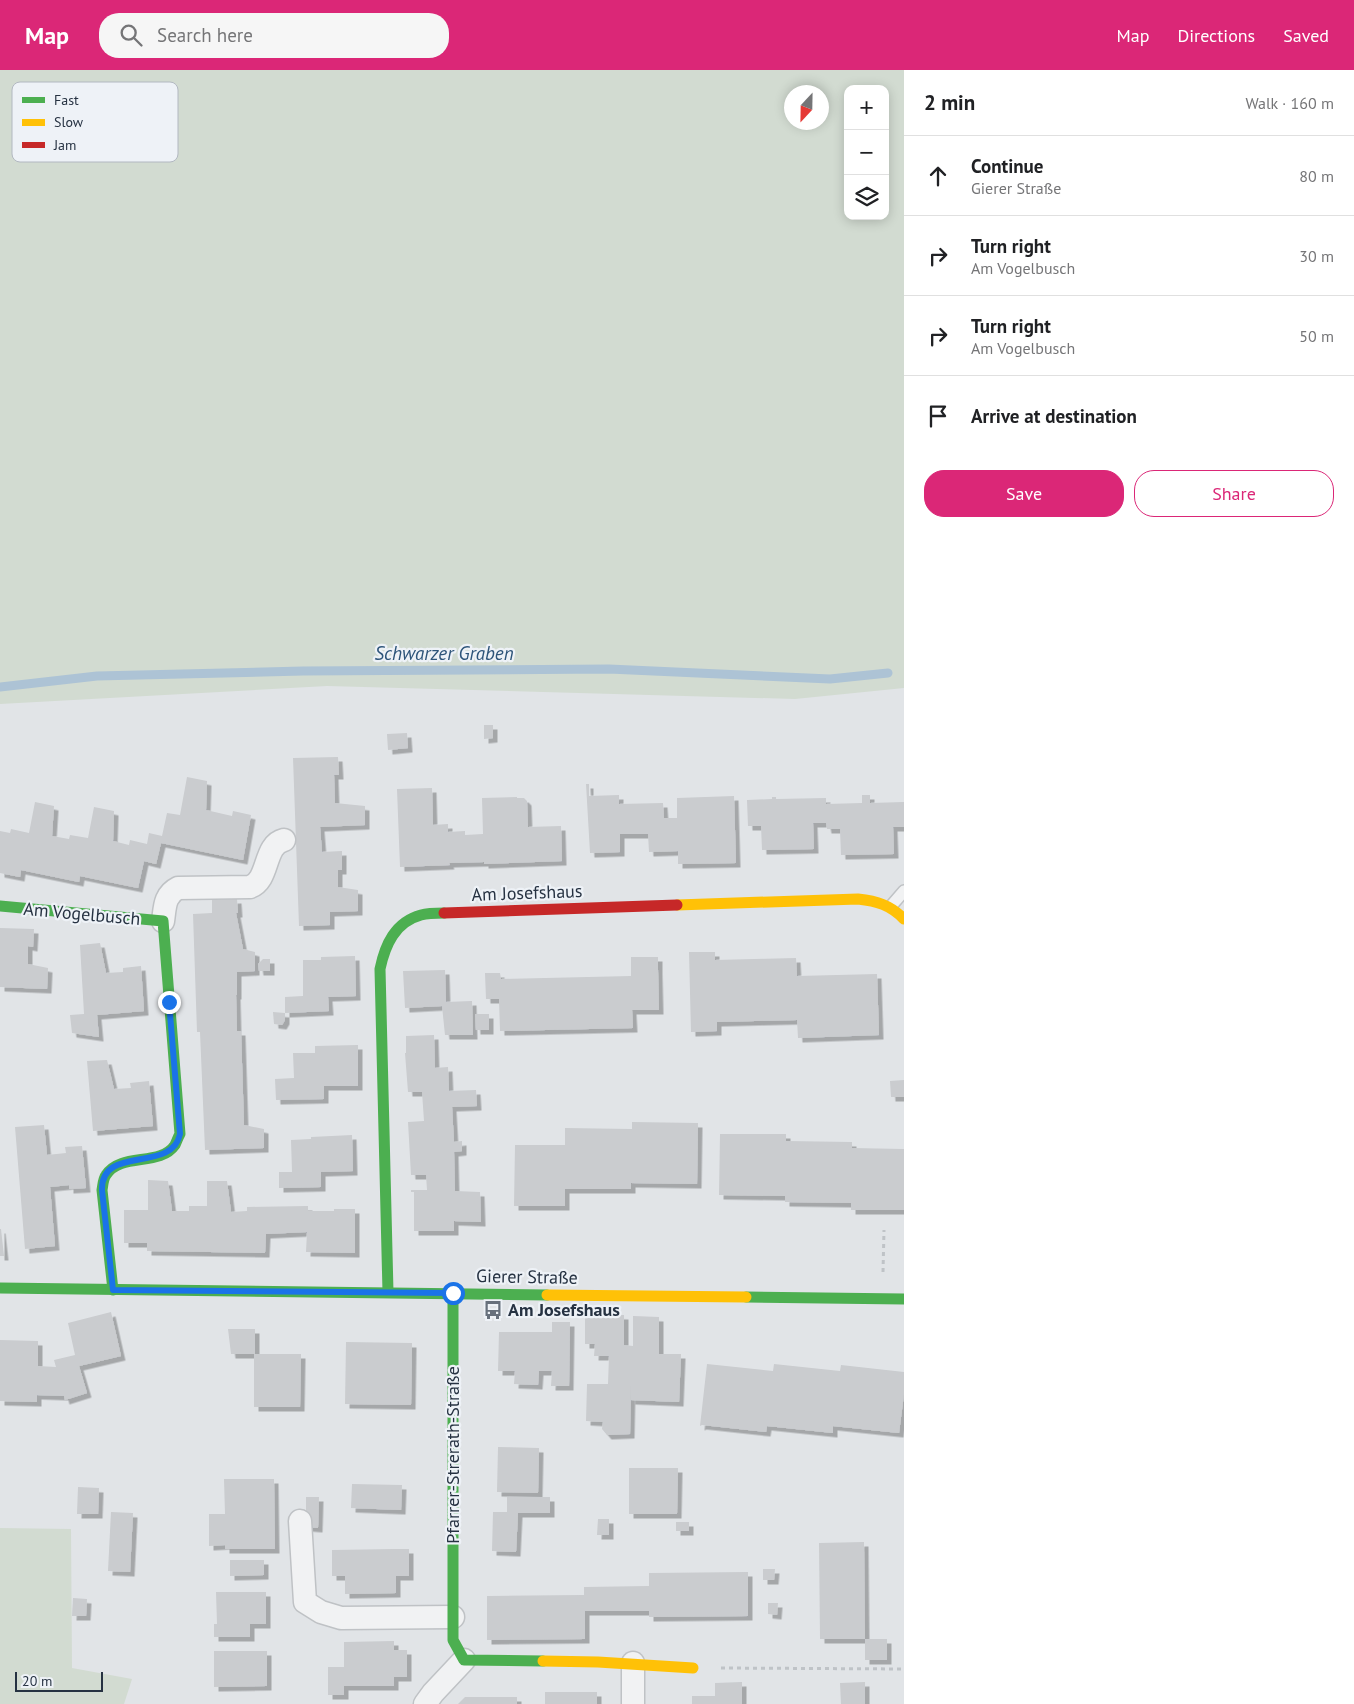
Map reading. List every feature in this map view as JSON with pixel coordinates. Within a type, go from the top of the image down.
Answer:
[{"type":"street","name":"Am Vogelbusch","points":[[113,1290],[102,1180],[109,1170],[121,1164],[169,1152],[177,1144],[180,1134],[163,921],[166,901],[173,891],[178,888],[250,887],[256,884],[275,845],[284,840]]},
{"type":"street","name":"Am Josefshaus","points":[[388,1292],[380,969],[382,953],[401,925],[411,918],[422,914],[858,899],[878,901],[891,906]]},
{"type":"street","name":"Am Vogelbusch","points":[[0,906],[163,921]]},
{"type":"street","points":[[891,906],[904,919]]},
{"type":"street","name":"Gierer Straße","points":[[0,1288],[904,1299]]},
{"type":"street","name":"Pfarrer-Strerath-Straße","points":[[453,1293],[453,1617],[454,1640],[464,1660]]},
{"type":"street","points":[[300,1520],[305,1602],[321,1612],[340,1618],[453,1617]]},
{"type":"street","points":[[425,1704],[464,1660],[633,1664],[693,1668]]},
{"type":"street","points":[[633,1664],[633,1704]]},
{"type":"lane","points":[[891,906],[904,891]]},
{"type":"path","points":[[883,1261],[884,1230]]},
{"type":"path","points":[[693,1668],[904,1669]]},
{"type":"shaded area","points":[[0,70],[904,70],[904,688],[795,699],[327,686],[0,704]]},
{"type":"shaded area","points":[[0,1528],[71,1529],[72,1668],[132,1679],[124,1704],[0,1704]]},
{"type":"building","points":[[484,725],[493,725],[493,738],[484,739]]},
{"type":"building","points":[[407,733],[408,748],[388,750],[387,734]]},
{"type":"building","points":[[338,757],[339,775],[334,775],[335,803],[365,806],[365,825],[320,827],[322,852],[342,851],[342,870],[338,870],[338,887],[358,890],[358,911],[330,912],[330,925],[299,926],[293,758]]},
{"type":"building","points":[[187,777],[207,781],[206,810],[232,816],[233,811],[251,815],[243,860],[161,843],[156,864],[144,861],[138,888],[80,876],[79,882],[21,870],[20,877],[0,873],[0,831],[10,833],[11,829],[29,833],[35,802],[54,806],[52,836],[69,839],[70,835],[88,838],[94,807],[114,811],[113,841],[129,845],[130,840],[147,844],[149,833],[162,836],[167,813],[180,815]]},
{"type":"building","points":[[586,784],[589,784],[589,796],[619,795],[619,804],[663,803],[664,818],[677,818],[677,798],[734,796],[736,863],[678,864],[678,851],[649,852],[648,834],[620,834],[620,852],[590,853]]},
{"type":"building","points":[[432,788],[433,825],[448,824],[448,832],[465,831],[465,835],[483,834],[482,798],[524,798],[527,801],[528,827],[561,826],[562,861],[484,864],[484,862],[449,863],[450,865],[400,867],[397,789]]},
{"type":"building","points":[[862,795],[870,795],[870,803],[904,802],[904,827],[893,827],[894,854],[841,855],[840,829],[827,829],[826,823],[813,823],[814,849],[762,850],[761,826],[748,826],[747,800],[772,799],[772,797],[776,797],[776,799],[826,798],[826,804],[862,803]]},
{"type":"building","points":[[237,899],[238,913],[236,913],[243,949],[255,952],[255,971],[237,972],[237,1031],[241,1031],[244,1125],[264,1129],[264,1148],[205,1150],[200,1032],[197,1032],[193,914],[212,913],[212,900]]},
{"type":"building","points":[[0,928],[34,929],[33,947],[28,946],[28,964],[48,968],[47,989],[0,987]]},
{"type":"building","points":[[100,943],[106,973],[123,972],[123,968],[141,966],[144,1011],[97,1015],[99,1037],[72,1033],[70,1015],[84,1014],[80,945]]},
{"type":"building","points":[[689,952],[715,952],[715,960],[796,958],[797,976],[877,974],[879,1035],[798,1038],[797,1020],[717,1022],[717,1031],[691,1032]]},
{"type":"building","points":[[355,956],[356,996],[328,997],[329,1011],[285,1013],[285,997],[303,996],[303,960],[321,960],[321,957]]},
{"type":"building","points":[[631,957],[658,957],[659,1010],[632,1010],[633,1028],[500,1031],[499,999],[486,999],[485,973],[500,973],[501,979],[631,976]]},
{"type":"building","points":[[263,959],[270,959],[270,971],[259,971],[258,964]]},
{"type":"building","points":[[445,970],[446,1002],[472,1001],[473,1035],[445,1035],[442,1006],[405,1008],[403,971]]},
{"type":"building","points":[[273,1012],[285,1013],[285,1020],[282,1025],[274,1024]]},
{"type":"building","points":[[475,1014],[489,1014],[489,1030],[476,1030]]},
{"type":"building","points":[[434,1035],[435,1068],[448,1067],[449,1091],[476,1090],[477,1106],[452,1107],[454,1142],[462,1141],[462,1151],[454,1152],[455,1191],[480,1192],[481,1222],[454,1221],[454,1231],[414,1231],[414,1192],[411,1192],[411,1190],[427,1190],[426,1175],[411,1175],[408,1122],[424,1121],[422,1092],[408,1092],[405,1053],[406,1036]]},
{"type":"building","points":[[358,1045],[358,1086],[324,1086],[324,1099],[276,1100],[275,1079],[294,1078],[293,1053],[315,1053],[315,1046]]},
{"type":"building","points":[[107,1060],[114,1089],[131,1088],[130,1083],[149,1081],[153,1126],[93,1131],[87,1061]]},
{"type":"building","points":[[904,1080],[904,1097],[891,1097],[890,1081]]},
{"type":"building","points":[[632,1122],[698,1123],[697,1184],[631,1183],[631,1189],[565,1189],[565,1206],[514,1206],[515,1145],[565,1145],[565,1128],[632,1129]]},
{"type":"building","points":[[44,1125],[47,1155],[66,1153],[65,1147],[82,1146],[86,1188],[69,1189],[69,1185],[50,1187],[55,1246],[25,1249],[15,1127]]},
{"type":"building","points":[[720,1134],[786,1134],[786,1141],[852,1142],[852,1148],[904,1149],[904,1210],[851,1210],[851,1203],[785,1202],[785,1196],[719,1195]]},
{"type":"building","points":[[352,1135],[353,1171],[321,1172],[321,1187],[279,1188],[279,1172],[292,1172],[291,1140]]},
{"type":"building","points":[[148,1180],[168,1181],[172,1211],[189,1211],[189,1206],[207,1206],[207,1181],[227,1181],[231,1212],[247,1211],[247,1207],[308,1206],[308,1211],[355,1209],[355,1253],[306,1252],[307,1232],[266,1234],[265,1253],[147,1251],[147,1243],[124,1243],[124,1210],[148,1210]]},
{"type":"building","points":[[1,1229],[4,1256],[0,1256]]},
{"type":"building","points":[[111,1312],[121,1356],[79,1366],[87,1393],[65,1400],[64,1396],[37,1395],[37,1402],[0,1401],[0,1340],[38,1341],[38,1366],[56,1367],[54,1360],[75,1355],[68,1323]]},
{"type":"building","points":[[585,1314],[624,1315],[624,1345],[633,1346],[633,1316],[659,1317],[659,1354],[681,1354],[679,1402],[631,1400],[631,1385],[630,1434],[607,1435],[602,1429],[603,1422],[586,1421],[587,1384],[608,1384],[609,1356],[594,1356],[595,1344],[585,1344]]},
{"type":"building","points":[[552,1322],[570,1322],[569,1386],[551,1386],[552,1371],[539,1371],[538,1385],[514,1384],[515,1371],[498,1371],[499,1332],[552,1332]]},
{"type":"building","points":[[228,1329],[255,1329],[255,1354],[301,1354],[300,1407],[254,1407],[254,1354],[231,1354]]},
{"type":"building","points":[[346,1342],[412,1343],[411,1405],[345,1404]]},
{"type":"building","points":[[707,1364],[773,1371],[774,1364],[840,1371],[841,1365],[904,1372],[904,1394],[899,1433],[833,1426],[833,1433],[767,1426],[766,1432],[700,1426]]},
{"type":"building","points":[[498,1447],[539,1448],[538,1493],[497,1492]]},
{"type":"building","points":[[629,1468],[678,1468],[677,1514],[629,1514]]},
{"type":"building","points":[[224,1479],[274,1479],[275,1549],[225,1549],[225,1545],[209,1546],[209,1514],[225,1514]]},
{"type":"building","points":[[352,1484],[402,1485],[401,1510],[351,1508]]},
{"type":"building","points":[[78,1487],[99,1488],[98,1514],[77,1514]]},
{"type":"building","points":[[306,1497],[319,1497],[318,1528],[306,1527]]},
{"type":"building","points":[[507,1497],[550,1497],[550,1513],[518,1513],[516,1552],[492,1551],[493,1512],[507,1512]]},
{"type":"building","points":[[111,1512],[133,1513],[130,1572],[108,1571]]},
{"type":"building","points":[[598,1519],[609,1519],[609,1535],[597,1535]]},
{"type":"building","points":[[676,1522],[689,1522],[689,1531],[676,1531]]},
{"type":"building","points":[[864,1542],[865,1639],[820,1639],[819,1543]]},
{"type":"building","points":[[409,1549],[409,1576],[396,1576],[396,1593],[345,1594],[345,1576],[332,1576],[332,1550]]},
{"type":"building","points":[[230,1560],[264,1560],[264,1575],[230,1576]]},
{"type":"building","points":[[763,1569],[775,1569],[774,1580],[763,1580]]},
{"type":"building","points":[[748,1572],[748,1616],[649,1617],[649,1611],[585,1611],[585,1639],[487,1640],[487,1596],[584,1595],[584,1587],[649,1586],[649,1573]]},
{"type":"building","points":[[216,1592],[266,1592],[266,1624],[250,1624],[250,1637],[214,1637],[214,1624],[217,1624]]},
{"type":"building","points":[[73,1598],[87,1599],[86,1616],[72,1616]]},
{"type":"building","points":[[768,1603],[778,1603],[777,1615],[768,1614]]},
{"type":"building","points":[[865,1639],[887,1639],[887,1660],[865,1660]]},
{"type":"building","points":[[394,1641],[394,1650],[407,1650],[407,1677],[394,1677],[394,1686],[344,1686],[344,1695],[328,1695],[328,1667],[344,1667],[344,1642]]},
{"type":"building","points":[[214,1651],[267,1651],[267,1686],[214,1687]]},
{"type":"building","points":[[742,1682],[742,1704],[692,1704],[692,1696],[715,1696],[715,1683]]},
{"type":"building","points":[[865,1682],[865,1704],[841,1704],[840,1683]]},
{"type":"building","points":[[545,1692],[597,1692],[597,1704],[545,1704]]},
{"type":"building","points":[[465,1697],[517,1697],[517,1704],[458,1704]]},
{"type":"waterway","name":"Schwarzer Graben","points":[[0,687],[97,676],[303,671],[609,669],[830,679],[888,673]]},
{"type":"traffic: fast","points":[[0,906],[163,921],[180,1134],[175,1145],[168,1152],[160,1156],[121,1164],[113,1168],[104,1178],[102,1190],[113,1290]]},
{"type":"traffic: fast","points":[[388,1292],[380,969],[388,943],[404,923],[421,915],[444,913]]},
{"type":"traffic: fast","points":[[0,1288],[547,1295]]},
{"type":"traffic: fast","points":[[453,1293],[453,1640],[464,1660],[543,1661]]},
{"type":"traffic: fast","points":[[746,1297],[904,1299]]},
{"type":"traffic: slow","points":[[677,905],[858,899],[883,904],[894,910],[904,919]]},
{"type":"traffic: slow","points":[[547,1295],[746,1297]]},
{"type":"traffic: slow","points":[[543,1661],[598,1662],[693,1668]]},
{"type":"traffic: jam","points":[[444,913],[677,905]]},
{"type":"place","name":"Am Josefshaus","points":[[493,1310]]},
{"type":"route","points":[[169,1002],[180,1134],[173,1150],[165,1154],[113,1167],[102,1180],[113,1290],[453,1293]]}]
